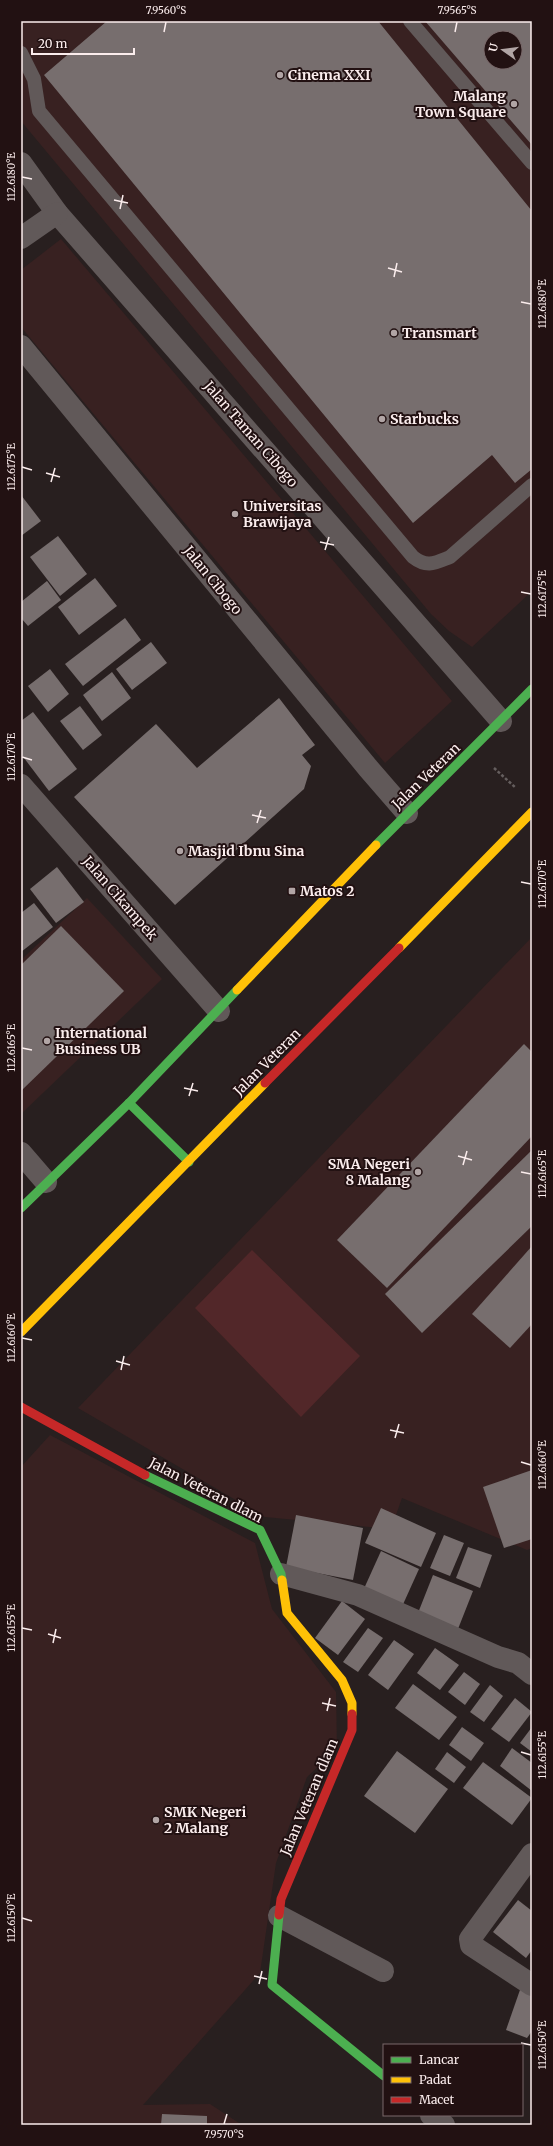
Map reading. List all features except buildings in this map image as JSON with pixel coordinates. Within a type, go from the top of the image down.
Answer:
[{"type":"main road","name":"Jalan Veteran","points":[[21,1208],[46,1182],[129,1103],[219,1011],[407,813],[532,690]]},
{"type":"main road","name":"Jalan Veteran","points":[[21,1332],[532,812]]},
{"type":"main road","points":[[129,1103],[189,1162]]},
{"type":"main road","name":"Jalan Veteran dlam","points":[[21,1407],[149,1477],[260,1530],[281,1574],[287,1613],[342,1680],[352,1703],[352,1730],[281,1898],[272,1985],[383,2075]]},
{"type":"street","name":"Jalan Taman Cibogo","points":[[21,163],[57,213],[501,721]]},
{"type":"street","points":[[21,238],[57,213]]},
{"type":"street","name":"Jalan Cibogo","points":[[21,346],[363,762],[407,813]]},
{"type":"street","name":"Jalan Cikampek","points":[[21,785],[219,1011]]},
{"type":"street","points":[[21,1153],[46,1182]]},
{"type":"street","points":[[281,1574],[358,1595],[498,1657],[527,1664]]},
{"type":"street","points":[[532,1854],[470,1939],[471,1945],[532,1984]]},
{"type":"street","points":[[279,1916],[383,1971]]},
{"type":"street","points":[[433,2116],[444,2125]]},
{"type":"lane","points":[[410,21],[532,163]]},
{"type":"lane","points":[[21,53],[34,79],[39,111],[413,557],[421,563],[434,564],[450,557],[532,485]]},
{"type":"path","points":[[494,768],[519,791]]},
{"type":"shaded area","name":"Transmart","points":[[21,21],[532,21],[532,591],[472,647],[449,631],[431,614],[21,121]]},
{"type":"shaded area","name":"Universitas Brawijaya","points":[[61,239],[452,701],[385,763],[21,327],[21,270]]},
{"type":"shaded area","points":[[87,898],[162,979],[21,1114],[21,960]]},
{"type":"shaded area","name":"SMA Negeri 8 Malang","points":[[532,937],[532,1548],[527,1550],[402,1498],[391,1529],[265,1517],[78,1408]]},
{"type":"shaded area","points":[[252,1250],[360,1356],[301,1417],[195,1308]]},
{"type":"shaded area","name":"SMK Negeri 2 Malang","points":[[50,1435],[255,1543],[272,1609],[336,1692],[337,1749],[307,1777],[276,1863],[260,1973],[143,2105],[210,2104],[242,2125],[21,2125],[21,1467]]},
{"type":"traffic: fast","points":[[376,845],[532,689]]},
{"type":"traffic: fast","points":[[21,1208],[129,1103],[237,990]]},
{"type":"traffic: fast","points":[[129,1103],[189,1162]]},
{"type":"traffic: fast","points":[[145,1475],[260,1530],[281,1574],[282,1580]]},
{"type":"traffic: fast","points":[[279,1915],[272,1985],[383,2075]]},
{"type":"traffic: slow","points":[[399,948],[532,812]]},
{"type":"traffic: slow","points":[[237,990],[376,845]]},
{"type":"traffic: slow","points":[[21,1332],[265,1083]]},
{"type":"traffic: slow","points":[[282,1580],[287,1613],[342,1680],[352,1703],[352,1714]]},
{"type":"traffic: jam","points":[[265,1083],[399,948]]},
{"type":"traffic: jam","points":[[21,1407],[145,1475]]},
{"type":"traffic: jam","points":[[279,1915],[281,1899],[352,1730],[352,1714]]},
{"type":"place","name":"Cinema XXI","points":[[280,75]]},
{"type":"place","name":"Malang Town Square","points":[[514,104]]},
{"type":"place","name":"Transmart","points":[[394,333]]},
{"type":"place","name":"Starbucks","points":[[382,419]]},
{"type":"place","name":"Universitas Brawijaya","points":[[235,514]]},
{"type":"place","name":"Masjid Ibnu Sina","points":[[180,851]]},
{"type":"place","name":"Matos 2","points":[[292,891]]},
{"type":"place","name":"International Business UB","points":[[47,1041]]},
{"type":"place","name":"SMA Negeri 8 Malang","points":[[418,1172]]},
{"type":"place","name":"SMK Negeri 2 Malang","points":[[156,1820]]}]
